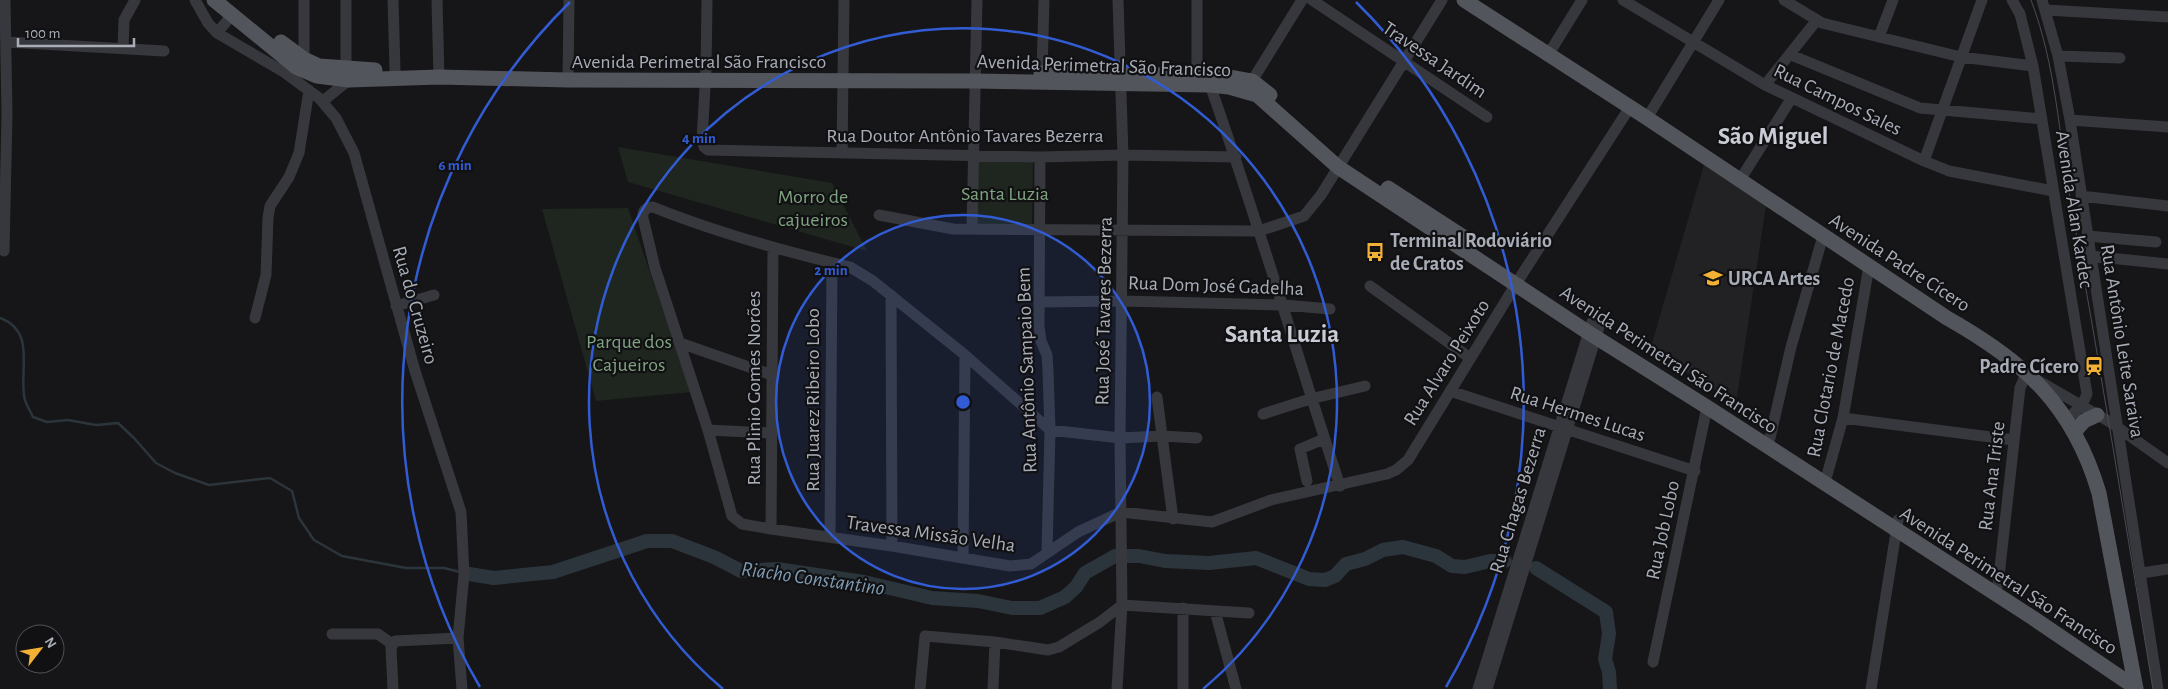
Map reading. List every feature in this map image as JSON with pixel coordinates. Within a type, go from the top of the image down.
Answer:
[{"type":"main road","name":"Avenida Perimetral São Francisco","points":[[214,0],[304,71],[317,76],[395,70],[439,74]]},
{"type":"main road","name":"Avenida Perimetral São Francisco","points":[[227,0],[304,59],[319,66],[348,74],[1206,78],[1252,81],[1285,114],[1340,162],[1707,407],[1827,475],[1897,525],[1998,585],[2101,664],[2135,684]]},
{"type":"main road","name":"Avenida Padre Cícero","points":[[1464,0],[1647,118],[1948,318],[1982,338],[2029,374],[2071,425],[2091,467],[2135,684]]},
{"type":"main road","name":"Avenida Perimetral São Francisco","points":[[976,77],[1042,73],[1121,78]]},
{"type":"main road","name":"Avenida Perimetral São Francisco","points":[[1206,78],[1252,93],[1285,114]]},
{"type":"main road","name":"Avenida Perimetral São Francisco","points":[[1594,330],[2035,614],[2135,684]]},
{"type":"main road","points":[[2071,425],[2098,415]]},
{"type":"main road","points":[[2101,664],[2117,689]]},
{"type":"street","points":[[4,251],[7,114],[5,0]]},
{"type":"street","points":[[123,49],[124,20],[135,0]]},
{"type":"street","name":"Rua do Cruzeiro","points":[[195,0],[208,23],[217,33],[284,72],[323,102],[336,118],[354,153],[415,371],[461,512],[461,551],[464,574],[458,638],[462,689]]},
{"type":"street","points":[[304,0],[304,59]]},
{"type":"street","points":[[323,102],[348,74],[346,0]]},
{"type":"street","points":[[393,0],[395,70]]},
{"type":"street","points":[[438,0],[439,74]]},
{"type":"street","points":[[568,75],[569,0]]},
{"type":"street","points":[[706,75],[707,0]]},
{"type":"street","points":[[842,153],[844,0]]},
{"type":"street","points":[[972,229],[972,155],[977,0]]},
{"type":"street","points":[[1042,73],[1044,0]]},
{"type":"street","name":"Rua José Tavares Bezerra","points":[[1118,0],[1124,155],[1120,438],[1122,605],[1118,689]]},
{"type":"street","points":[[1122,512],[1212,522],[1271,500],[1340,486],[1310,399],[1284,305],[1236,157],[1206,78],[1197,0]]},
{"type":"street","points":[[1252,81],[1302,0]]},
{"type":"street","name":"Travessa Jardim","points":[[1312,0],[1487,116]]},
{"type":"street","points":[[879,215],[941,227],[972,229],[1259,231],[1304,216],[1321,195],[1442,0]]},
{"type":"street","points":[[1548,55],[1582,0]]},
{"type":"street","name":"Rua Campos Sales","points":[[1623,0],[1693,43],[1791,99],[1924,161],[1949,171],[2052,191]]},
{"type":"street","points":[[1647,118],[1719,0]]},
{"type":"street","points":[[1784,0],[1822,23],[1961,58],[2033,66]]},
{"type":"street","points":[[1879,37],[1893,0]]},
{"type":"street","name":"Avenida Alan Kardec","points":[[2012,0],[2020,14],[2033,66],[2086,394],[2082,405]]},
{"type":"street","points":[[1924,161],[1943,111],[1979,1]]},
{"type":"street","points":[[2044,5],[2168,16]]},
{"type":"street","name":"Rua Antônio Leite Saraiva","points":[[2044,5],[2058,56],[2070,120],[2090,256],[2142,573],[2158,689]]},
{"type":"street","points":[[217,33],[232,15]]},
{"type":"street","points":[[1765,85],[1791,55],[1817,20]]},
{"type":"street","points":[[6,42],[164,51]]},
{"type":"street","points":[[1791,55],[1920,108],[2042,119]]},
{"type":"street","points":[[2058,56],[2120,58]]},
{"type":"street","name":"Rua Doutor Antônio Tavares Bezerra","points":[[706,75],[702,140],[704,148],[714,151],[1236,157]]},
{"type":"street","points":[[255,318],[266,275],[270,206],[289,176],[299,153],[309,90]]},
{"type":"street","points":[[1740,180],[1791,99]]},
{"type":"street","name":"Rua Alvaro Peixoto","points":[[1340,486],[1387,474],[1396,470],[1408,460],[1519,280],[1630,107]]},
{"type":"street","points":[[2070,120],[2168,127]]},
{"type":"street","name":"Rua Antônio Sampaio Bem","points":[[1040,156],[1039,326],[1041,341],[1047,355],[1050,430],[1047,552]]},
{"type":"street","points":[[2081,196],[2168,206]]},
{"type":"street","points":[[772,433],[708,430],[655,268],[643,215],[646,209],[653,207],[688,221],[772,248],[832,262],[859,271],[965,356],[1050,430],[1120,438],[1162,436],[1197,438]]},
{"type":"street","points":[[1769,442],[1792,347],[1823,236]]},
{"type":"street","points":[[2087,236],[2156,242]]},
{"type":"street","name":"Rua Plinio Gomes Norões","points":[[771,529],[772,248]]},
{"type":"street","points":[[2090,256],[2168,264]]},
{"type":"street","name":"Rua Juarez Ribeiro Lobo","points":[[830,537],[832,262]]},
{"type":"street","name":"Rua Clotario de Macedo","points":[[1827,475],[1843,418],[1869,266]]},
{"type":"street","points":[[1370,286],[1470,358]]},
{"type":"street","points":[[396,306],[434,295]]},
{"type":"street","points":[[891,295],[892,546]]},
{"type":"street","name":"Rua Dom José Gadelha","points":[[1040,302],[1122,301],[1284,305],[1330,309]]},
{"type":"street","name":"Rua Chagas Bezerra","points":[[1478,689],[1594,330]]},
{"type":"street","points":[[680,342],[772,375]]},
{"type":"street","points":[[963,558],[965,356]]},
{"type":"street","points":[[2029,374],[2098,415],[2168,462]]},
{"type":"street","name":"Rua Ana Triste","points":[[1998,585],[2020,388],[2029,374]]},
{"type":"street","points":[[1262,414],[1310,399],[1365,386]]},
{"type":"street","name":"Rua Hermes Lucas","points":[[1450,391],[1695,471]]},
{"type":"street","points":[[1156,397],[1174,519]]},
{"type":"street","points":[[2071,425],[2082,405]]},
{"type":"street","name":"Rua Job Lobo","points":[[1653,662],[1695,471],[1707,407]]},
{"type":"street","points":[[1843,418],[2014,440]]},
{"type":"street","name":"Rua Chagas Bezerra","points":[[1487,689],[1563,428]]},
{"type":"street","name":"Travessa Missão Velha","points":[[708,430],[730,511],[732,516],[742,524],[1019,566],[1031,564],[1078,532],[1122,512]]},
{"type":"street","points":[[1306,481],[1300,449],[1303,446],[1324,439]]},
{"type":"street","points":[[1870,689],[1897,525]]},
{"type":"street","points":[[2142,573],[2168,569]]},
{"type":"street","points":[[920,689],[925,636],[995,642],[1048,650],[1059,647],[1092,627],[1122,605],[1249,613]]},
{"type":"street","points":[[1183,608],[1183,689]]},
{"type":"street","points":[[1215,611],[1236,689]]},
{"type":"street","points":[[332,634],[378,634],[392,644]]},
{"type":"street","points":[[392,644],[398,640],[458,638]]},
{"type":"street","points":[[993,689],[995,642]]},
{"type":"street","points":[[392,644],[393,689]]},
{"type":"shaded area","name":"URCA Artes","points":[[1704,165],[1766,206],[1736,403],[1650,350]]},
{"type":"green space","name":"Morro de cajueiros","points":[[618,147],[832,183],[867,251],[628,182]]},
{"type":"green space","name":"Santa Luzia","points":[[977,160],[1033,160],[1032,226],[977,226]]},
{"type":"green space","name":"Parque dos Cajueiros","points":[[628,208],[691,392],[596,401],[542,209]]},
{"type":"waterway","name":"Riacho Constantino","points":[[0,318],[11,324],[18,331],[22,340],[24,351],[24,398],[33,417],[47,422],[68,420],[96,425],[118,423],[156,463],[175,473],[209,485],[270,478],[292,491],[299,518],[314,540],[342,556],[406,568],[444,568],[460,572]]},
{"type":"waterway","name":"Riacho Constantino","points":[[469,574],[494,578],[553,572],[647,541],[672,541],[714,557],[741,571],[777,569],[864,582],[932,598],[978,601],[1012,608],[1040,608],[1065,597],[1076,587],[1085,573],[1115,556],[1139,556],[1165,561],[1209,563],[1256,558],[1309,579],[1325,580],[1335,576],[1346,564],[1365,559],[1383,550],[1403,547],[1436,556],[1452,566],[1465,567],[1490,561],[1505,561]]},
{"type":"waterway","name":"Riacho Constantino","points":[[1536,568],[1606,612],[1609,634],[1605,659],[1609,672],[1610,689]]},
{"type":"tram line","points":[[2031,0],[2046,50],[2056,101],[2071,204],[2153,689]]},
{"type":"place","name":"Terminal Rodoviário de Cratos","points":[[1375,252]]},
{"type":"place","name":"URCA Artes","points":[[1713,278]]},
{"type":"place","name":"Padre Cícero","points":[[2094,366]]},
{"type":"district","name":"São Miguel","points":[[1773,135]]},
{"type":"district","name":"Santa Luzia","points":[[1282,333]]}]
